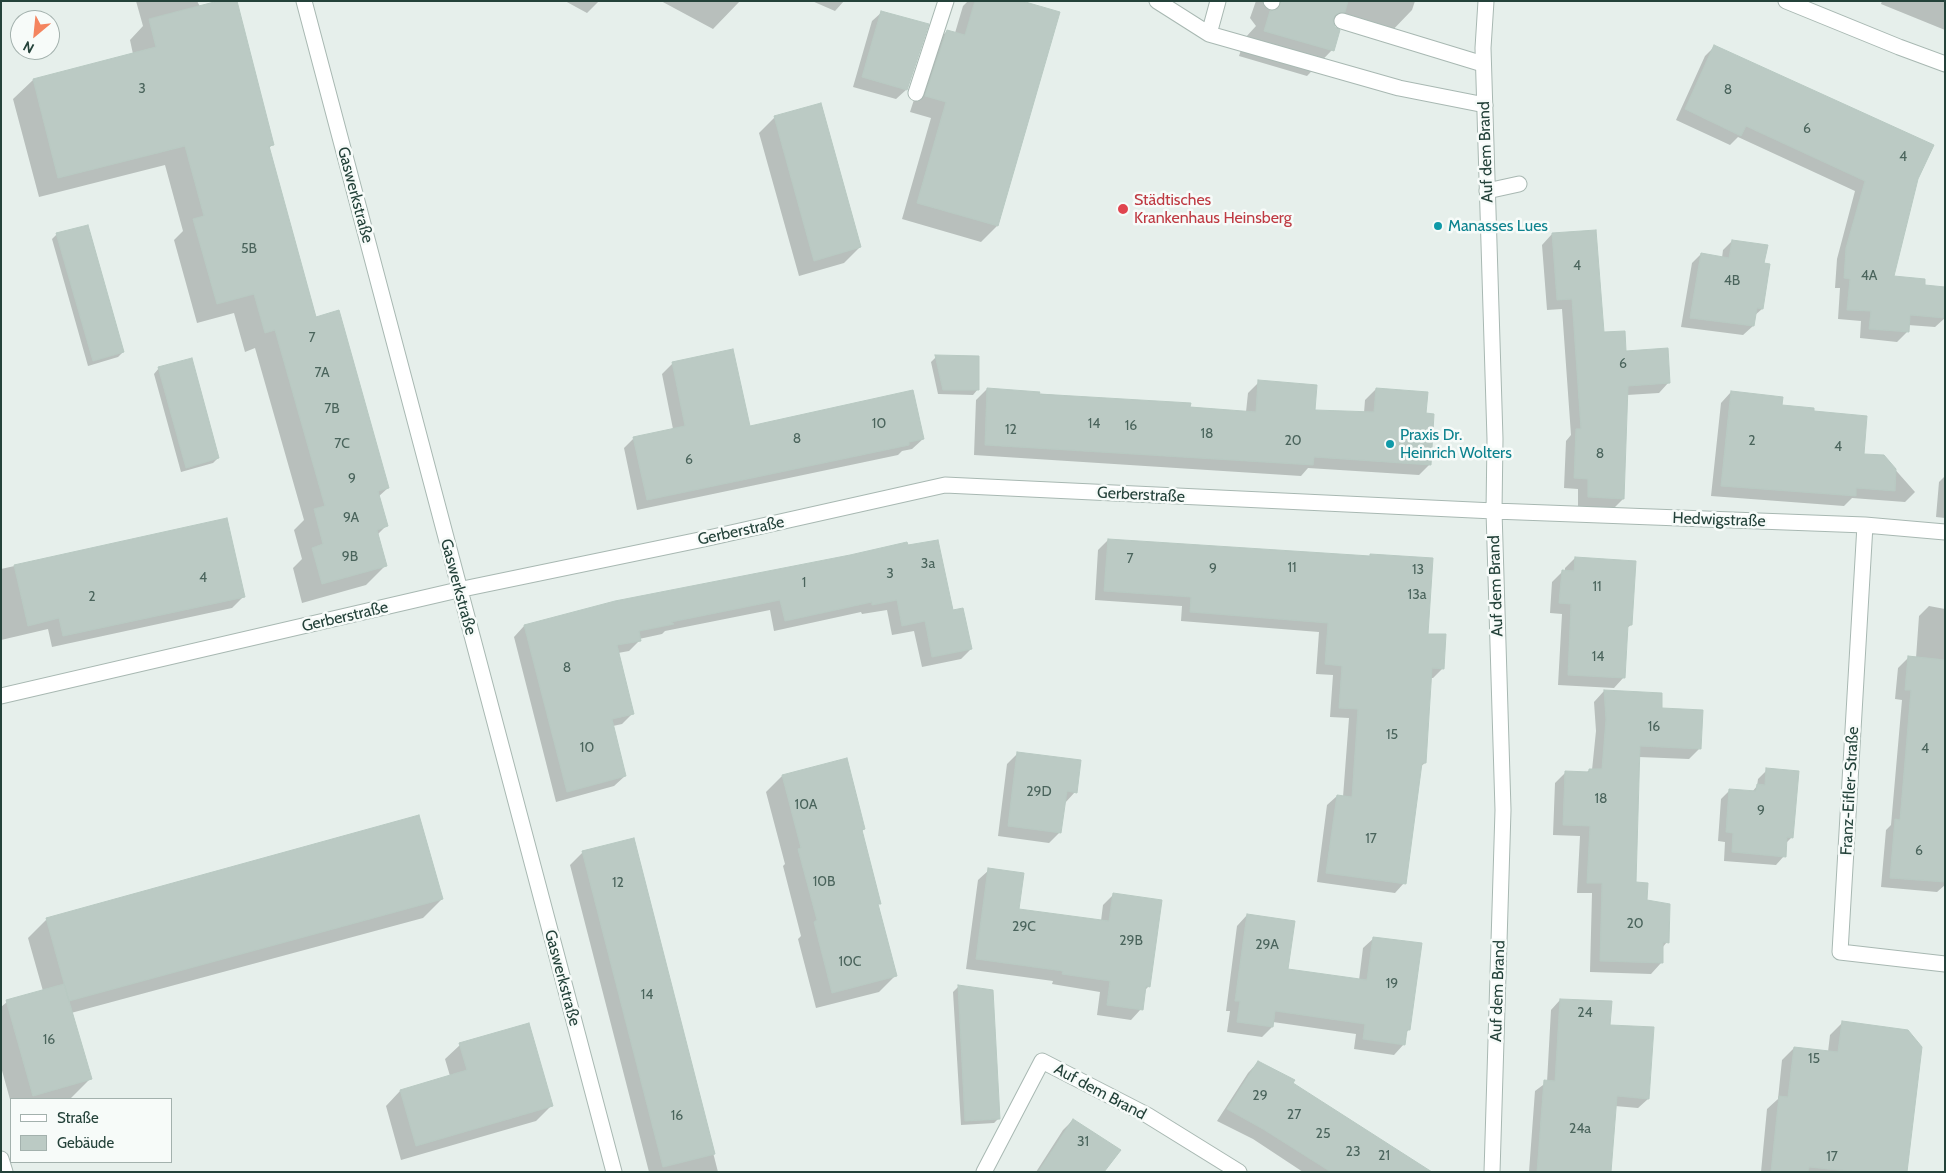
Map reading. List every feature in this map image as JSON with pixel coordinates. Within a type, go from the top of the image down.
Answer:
[{"type":"street","name":"Gaswerkstraße","points":[[304,1],[458,590],[614,1172]]},
{"type":"street","points":[[916,93],[946,1]]},
{"type":"street","points":[[1157,1],[1209,34],[1399,88],[1485,105]]},
{"type":"street","points":[[1209,34],[1218,1]]},
{"type":"street","name":"Auf dem Brand","points":[[1486,1],[1483,64],[1495,438],[1494,512],[1503,810],[1492,1172]]},
{"type":"street","points":[[1786,1],[1945,64]]},
{"type":"street","points":[[1342,22],[1483,64]]},
{"type":"street","points":[[1488,191],[1519,184]]},
{"type":"street","name":"Gerberstraße","points":[[1,696],[458,590],[704,539],[945,485],[1494,512]]},
{"type":"street","name":"Hedwigstraße","points":[[1494,512],[1865,525],[1945,532]]},
{"type":"street","name":"Franz-Eifler-Straße","points":[[1865,525],[1840,952],[1945,964]]},
{"type":"street","name":"Auf dem Brand","points":[[984,1172],[1042,1061],[1147,1116],[1240,1172]]},
{"type":"street","points":[[1,1159],[5,1172]]},
{"type":"building","points":[[218,1],[237,1],[274,145],[269,146],[316,317],[339,310],[389,488],[378,491],[388,526],[377,530],[387,566],[322,584],[312,548],[323,544],[314,509],[325,506],[275,330],[265,333],[254,294],[217,304],[193,219],[204,216],[185,146],[58,178],[33,79],[156,47],[149,19]]},
{"type":"building","points":[[975,1],[1022,1],[1060,12],[998,226],[917,203],[946,102],[925,96],[947,30],[965,35]]},
{"type":"building","points":[[1281,1],[1348,1],[1345,12],[1336,14],[1333,19],[1335,27],[1340,30],[1334,51],[1264,31],[1270,11],[1278,9]]},
{"type":"building","points":[[881,11],[929,24],[907,90],[862,77]]},
{"type":"building","points":[[1714,45],[1934,145],[1918,179],[1894,276],[1925,279],[1925,285],[1945,287],[1945,318],[1910,315],[1909,332],[1869,329],[1871,311],[1847,310],[1850,279],[1844,278],[1846,248],[1865,181],[1746,126],[1741,136],[1685,109]]},
{"type":"building","points":[[821,103],[861,247],[814,261],[774,116]]},
{"type":"building","points":[[88,225],[124,352],[93,361],[56,233]]},
{"type":"building","points":[[1596,230],[1604,332],[1625,331],[1626,351],[1668,348],[1670,383],[1628,386],[1624,499],[1588,497],[1588,479],[1574,478],[1576,429],[1581,429],[1572,299],[1557,300],[1552,233]]},
{"type":"building","points":[[1732,240],[1768,245],[1764,263],[1770,264],[1763,309],[1757,308],[1754,326],[1690,318],[1701,253],[1729,258]]},
{"type":"building","points":[[733,349],[750,426],[913,390],[924,439],[909,442],[909,445],[647,500],[633,437],[685,426],[672,362]]},
{"type":"building","points":[[935,355],[979,356],[979,390],[943,390]]},
{"type":"building","points":[[192,358],[219,458],[186,468],[158,367]]},
{"type":"building","points":[[1258,380],[1317,385],[1315,410],[1374,412],[1376,388],[1428,392],[1426,413],[1434,414],[1431,465],[1314,457],[1313,465],[985,445],[987,388],[1040,392],[1039,394],[1191,403],[1190,407],[1256,412]]},
{"type":"building","points":[[1731,391],[1783,397],[1782,405],[1814,408],[1814,411],[1867,416],[1864,454],[1884,455],[1896,469],[1895,491],[1856,488],[1856,496],[1721,486]]},
{"type":"building","points":[[227,518],[245,597],[63,636],[59,618],[28,626],[14,565]]},
{"type":"building","points":[[1108,539],[1370,556],[1370,554],[1433,558],[1428,634],[1446,634],[1444,669],[1432,668],[1426,763],[1422,763],[1406,884],[1326,873],[1337,795],[1352,797],[1358,709],[1339,708],[1342,666],[1325,664],[1328,623],[1190,612],[1191,597],[1104,591]]},
{"type":"building","points":[[938,540],[953,610],[963,608],[972,649],[932,657],[925,621],[902,626],[897,600],[872,605],[872,602],[785,621],[780,600],[671,622],[674,624],[639,631],[641,641],[617,645],[634,714],[612,719],[626,776],[567,792],[524,625],[615,601],[907,542],[908,545]]},
{"type":"building","points":[[1575,557],[1636,561],[1632,625],[1628,625],[1625,678],[1568,675],[1571,604],[1559,603],[1562,570],[1574,571]]},
{"type":"building","points":[[1908,656],[1945,660],[1945,882],[1890,878],[1895,819],[1900,820],[1911,690],[1905,690]]},
{"type":"building","points":[[1604,690],[1662,693],[1662,708],[1703,710],[1701,749],[1640,746],[1636,882],[1648,883],[1647,900],[1670,904],[1669,943],[1663,942],[1663,963],[1600,961],[1602,883],[1587,883],[1590,826],[1563,825],[1565,771],[1589,772],[1589,769],[1602,769],[1606,719]]},
{"type":"building","points":[[1017,752],[1081,760],[1077,793],[1067,791],[1061,833],[1008,826]]},
{"type":"building","points":[[847,758],[865,829],[862,830],[881,904],[878,904],[897,976],[832,993],[814,922],[817,920],[798,849],[801,848],[782,775]]},
{"type":"building","points":[[1766,768],[1799,771],[1793,838],[1787,837],[1786,857],[1732,852],[1733,833],[1726,832],[1729,789],[1756,791],[1757,784],[1765,785]]},
{"type":"building","points":[[419,815],[443,899],[69,1001],[46,918]]},
{"type":"building","points":[[634,838],[715,1154],[663,1167],[582,851]]},
{"type":"building","points":[[988,868],[1024,873],[1019,909],[1109,921],[1113,893],[1162,900],[1150,987],[1146,986],[1143,1010],[1107,1005],[1110,981],[1062,974],[1063,971],[976,959]]},
{"type":"building","points":[[1247,914],[1295,921],[1288,969],[1367,980],[1373,937],[1422,943],[1410,1030],[1407,1030],[1405,1045],[1363,1039],[1365,1024],[1275,1011],[1273,1027],[1237,1022],[1240,1001],[1235,1001]]},
{"type":"building","points":[[64,984],[92,1079],[33,1096],[6,1000]]},
{"type":"building","points":[[958,985],[993,990],[1000,1119],[965,1121]]},
{"type":"building","points":[[1560,999],[1612,1001],[1610,1025],[1654,1027],[1649,1099],[1617,1096],[1611,1172],[1537,1172],[1544,1080],[1555,1081]]},
{"type":"building","points":[[1842,1021],[1908,1030],[1922,1047],[1907,1172],[1857,1172],[1809,1167],[1808,1172],[1771,1172],[1779,1096],[1788,1097],[1794,1047],[1838,1052]]},
{"type":"building","points":[[529,1023],[553,1106],[416,1146],[400,1090],[467,1070],[459,1043]]},
{"type":"building","points":[[1258,1061],[1295,1080],[1293,1083],[1432,1172],[1331,1172],[1263,1129],[1227,1109]]},
{"type":"building","points":[[1073,1119],[1121,1150],[1104,1172],[1038,1172]]},
{"type":"place","name":"Städtisches Krankenhaus Heinsberg","points":[[1123,209]]},
{"type":"place","name":"Manasses Lues","points":[[1438,226]]},
{"type":"place","name":"Praxis Dr. Heinrich Wolters","points":[[1390,444]]}]
